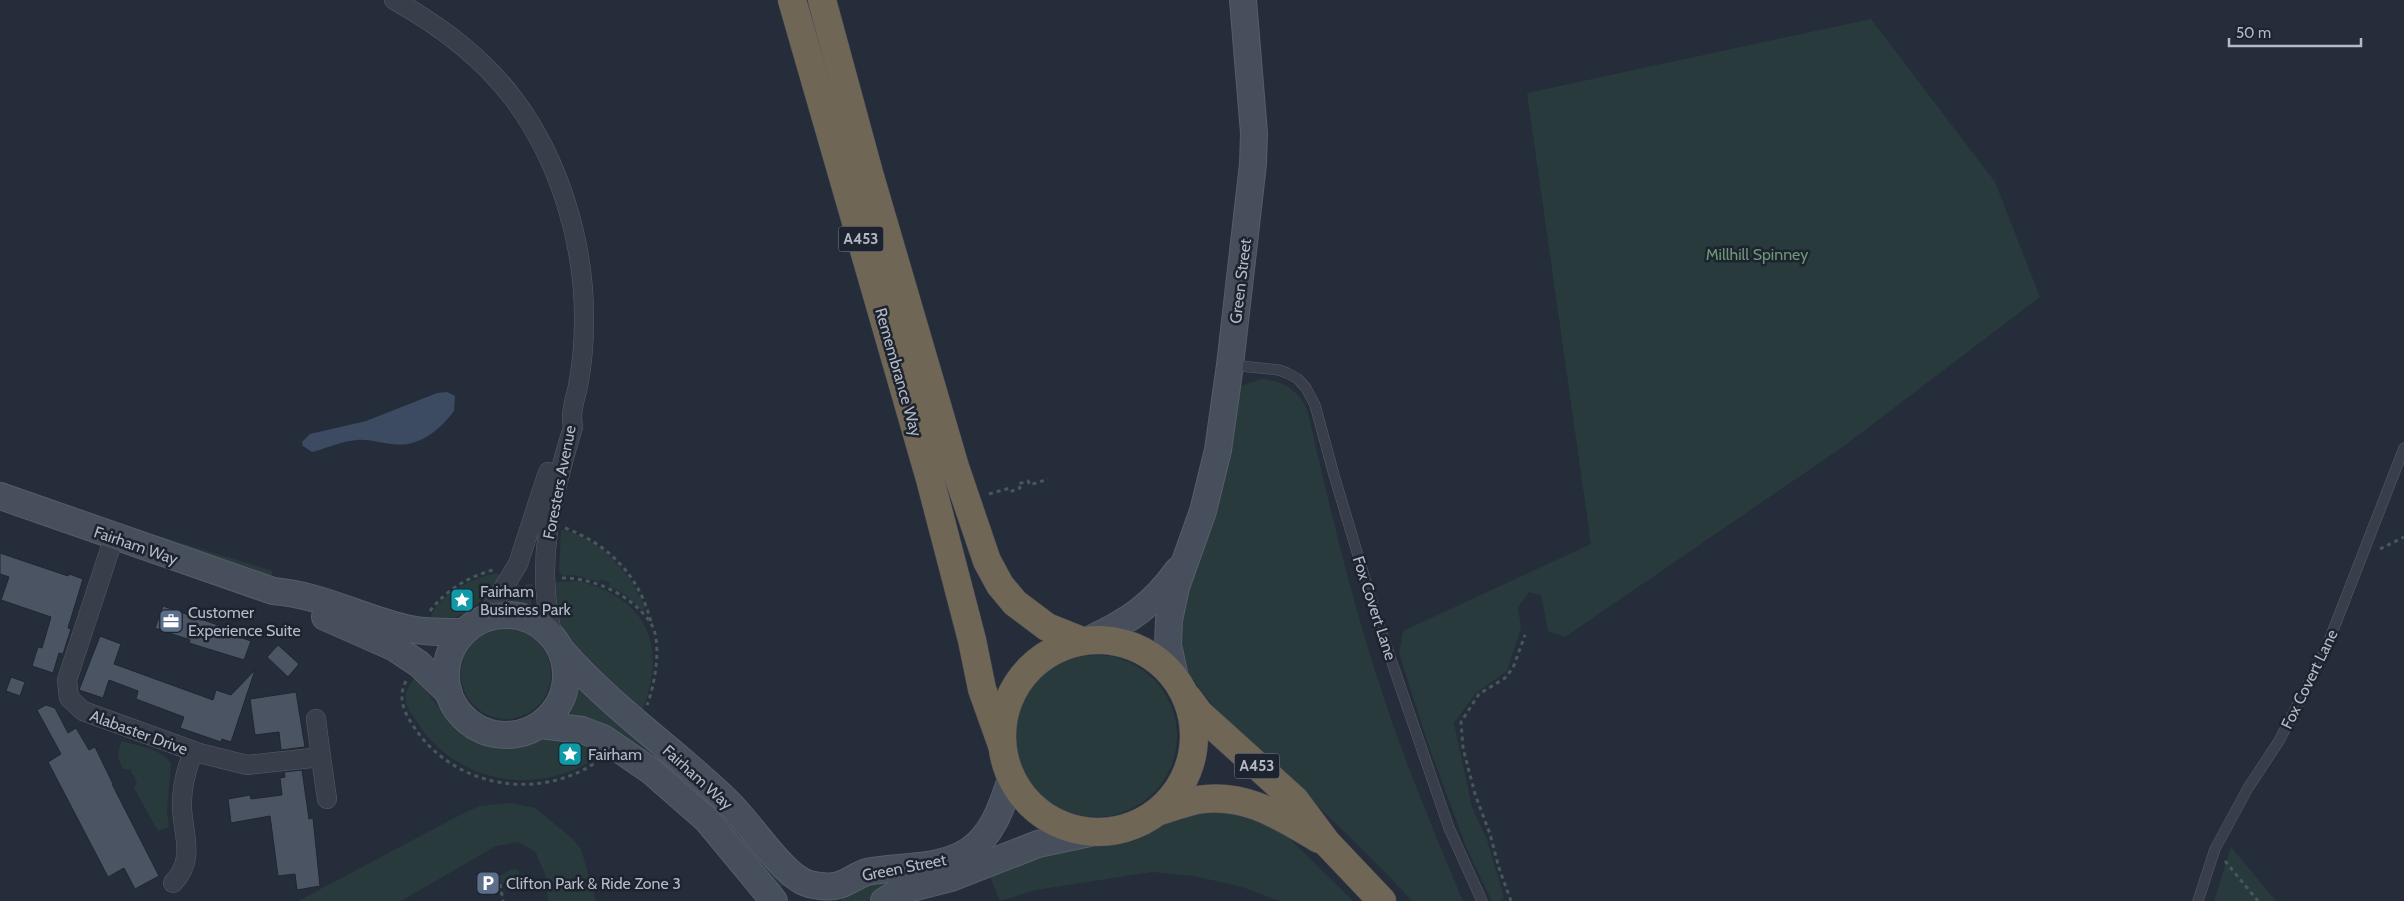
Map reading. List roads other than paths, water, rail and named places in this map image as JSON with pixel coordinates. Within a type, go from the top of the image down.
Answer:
[{"type":"highway","name":"Remembrance Way","points":[[792,0],[930,479],[972,640],[982,689],[1002,745]]},
{"type":"highway","name":"Remembrance Way","points":[[822,0],[869,173],[955,467],[987,561],[1000,585],[1016,603],[1048,627],[1087,640]]},
{"type":"highway","points":[[1087,640],[1120,642],[1147,652],[1162,663],[1180,685],[1193,717],[1195,743],[1189,768],[1178,792],[1160,811],[1144,821],[1127,829],[1109,832],[1090,833],[1066,828],[1044,816],[1025,800],[1011,779],[1005,763],[1002,745],[1003,716],[1013,690],[1031,666],[1054,650],[1087,640]]},
{"type":"highway","name":"A453","points":[[1180,685],[1199,713],[1295,800],[1327,843],[1382,901]]},
{"type":"highway","name":"A453","points":[[1160,811],[1197,800],[1222,798],[1247,801],[1327,843]]},
{"type":"street","name":"Foresters Avenue","points":[[394,0],[424,16],[450,35],[493,75],[514,99],[528,121],[548,160],[567,208],[579,259],[584,338],[578,386],[571,416],[573,427],[549,518],[544,580],[546,612],[557,643]]},
{"type":"street","name":"Green Street","points":[[1180,685],[1168,645],[1169,620],[1176,587],[1203,511],[1216,457],[1230,365],[1253,164],[1254,133],[1243,0]]},
{"type":"street","name":"Foresters Avenue","points":[[474,625],[511,577],[523,549],[563,424],[571,416]]},
{"type":"street","name":"Fairham Way","points":[[0,496],[273,591],[294,604],[395,648],[419,664],[448,692]]},
{"type":"street","name":"Alabaster Drive","points":[[114,537],[68,674],[66,686],[69,698],[78,708],[193,752],[247,765],[321,757]]},
{"type":"street","name":"Green Street","points":[[1087,640],[1125,623],[1150,604],[1187,558]]},
{"type":"street","name":"Fairham Way","points":[[273,591],[299,593],[425,632],[474,625]]},
{"type":"street","points":[[499,615],[514,615],[542,626],[557,643],[567,674],[566,686],[557,708],[540,725],[520,734],[497,735],[476,727],[459,713],[448,692],[446,667],[455,642],[474,625],[499,615]]},
{"type":"street","name":"Fairham Way","points":[[557,643],[589,682],[728,802],[796,878],[830,892]]},
{"type":"street","points":[[316,719],[327,799]]},
{"type":"street","name":"Fairham Way","points":[[540,725],[582,730],[603,738],[652,771],[706,820],[774,901]]},
{"type":"street","points":[[173,883],[183,870],[187,859],[182,808],[183,788],[193,752]]},
{"type":"street","name":"Green Street","points":[[830,892],[864,873],[943,861],[970,850],[981,840],[998,815],[1011,779]]},
{"type":"street","name":"Green Street","points":[[952,878],[1038,844],[1090,833]]},
{"type":"street","points":[[884,901],[907,889],[952,878]]},
{"type":"lane","name":"Fox Covert Lane","points":[[1230,365],[1279,370],[1298,379],[1306,388],[1315,405],[1377,619],[1449,828],[1482,901]]},
{"type":"lane","name":"Fox Covert Lane","points":[[2198,901],[2215,850],[2248,788],[2279,741],[2325,651],[2404,448]]},
{"type":"lane","name":"Green Street","points":[[924,896],[952,878]]},
{"type":"water","points":[[447,392],[455,396],[454,411],[435,431],[419,441],[402,445],[357,440],[312,452],[303,446],[302,442],[310,434],[366,421],[437,393]]},
{"type":"place","name":"Fairham Business Park","points":[[462,600]]},
{"type":"place","name":"Customer Experience Suite","points":[[171,621]]},
{"type":"place","name":"Fairham","points":[[570,754]]},
{"type":"place","name":"Clifton Park & Ride Zone 3","points":[[488,883]]},
{"type":"park label","name":"Millhill Spinney","points":[[1757,254]]}]
